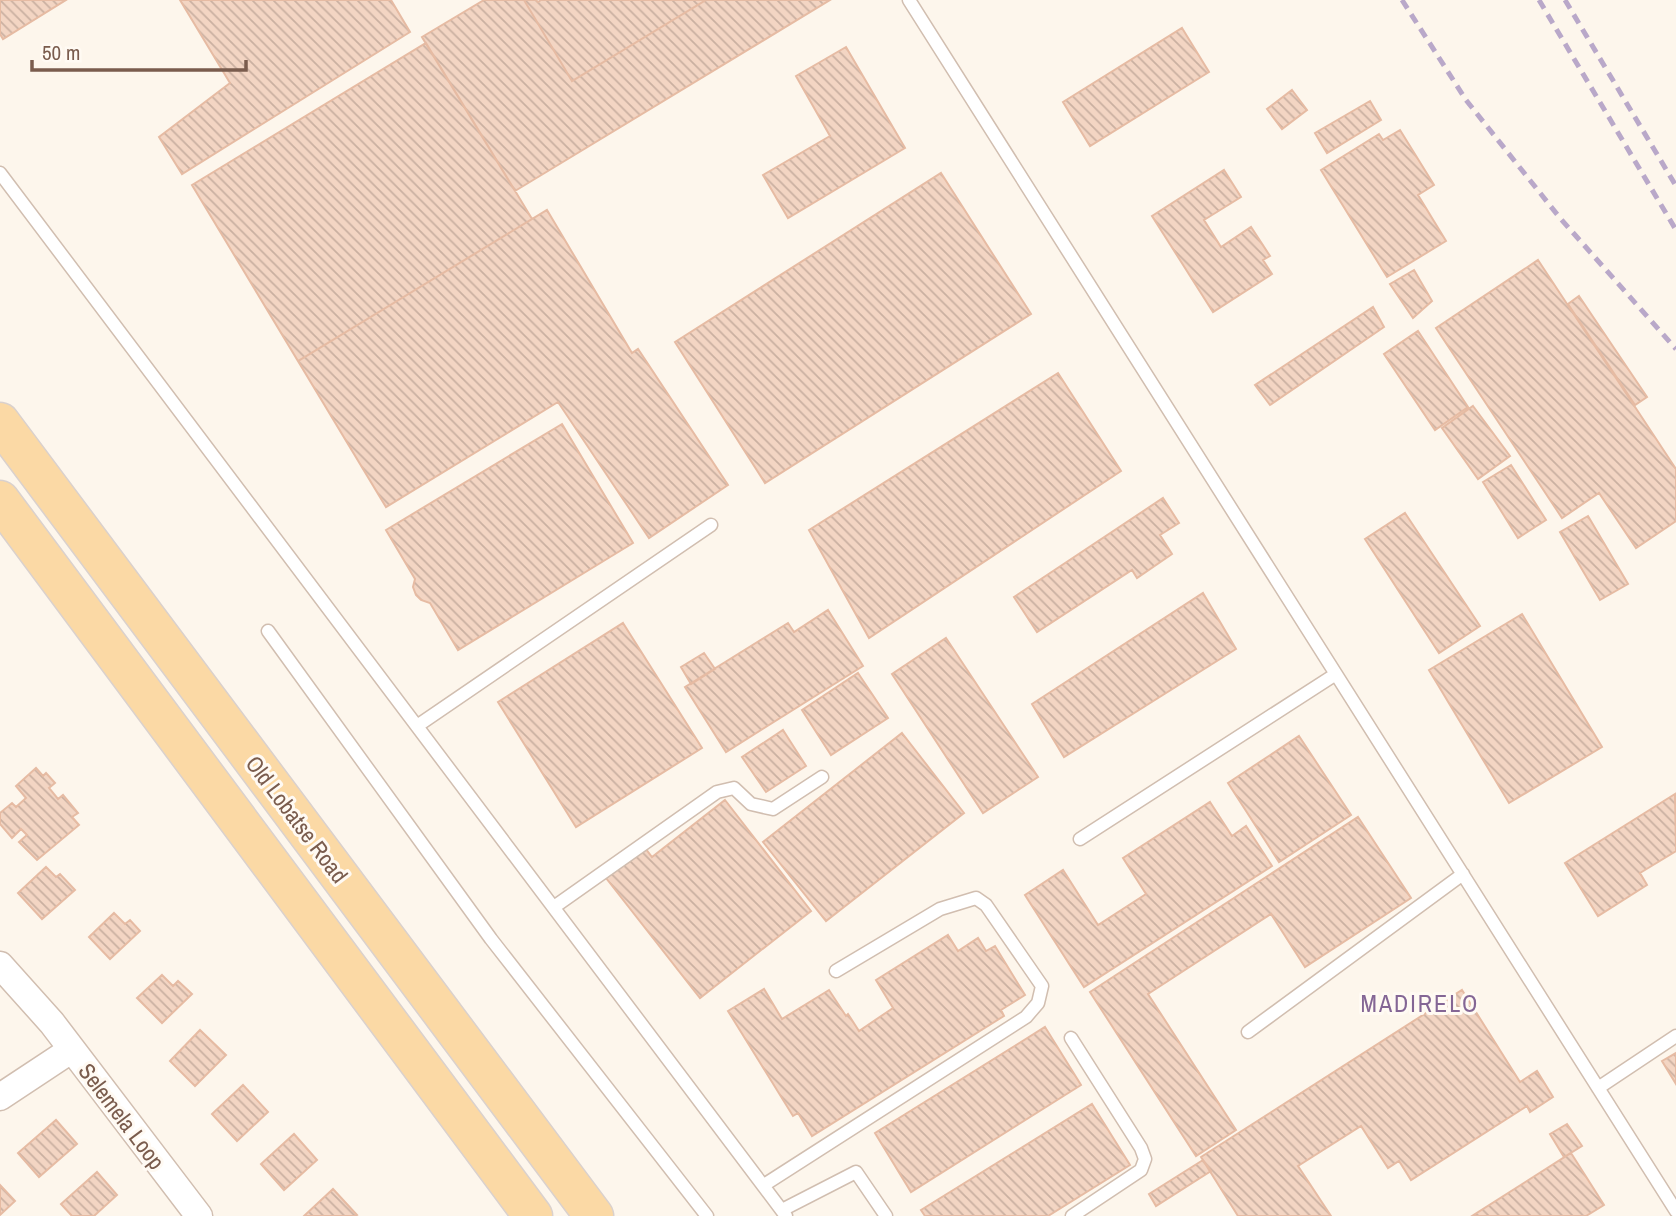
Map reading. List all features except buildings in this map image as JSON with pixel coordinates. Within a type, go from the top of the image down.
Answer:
[{"type":"main road","name":"Old Lobatse Road","points":[[0,422],[594,1216]]},
{"type":"main road","name":"Old Lobatse Road","points":[[0,500],[533,1216]]},
{"type":"street","points":[[0,965],[52,1023],[71,1049]]},
{"type":"street","name":"Selemela Loop","points":[[0,1097],[71,1049],[199,1216]]},
{"type":"lane","points":[[909,0],[1676,1211]]},
{"type":"lane","points":[[0,173],[784,1213],[856,1172],[886,1216]]},
{"type":"lane","points":[[417,726],[711,525]]},
{"type":"lane","points":[[268,631],[491,939],[707,1216]]},
{"type":"lane","points":[[1080,839],[1336,674]]},
{"type":"lane","points":[[554,907],[717,792],[734,788],[751,804],[773,809],[822,777]]},
{"type":"lane","points":[[1248,1032],[1463,874]]},
{"type":"lane","points":[[764,1185],[1026,1017],[1038,1003],[1042,986],[986,905],[976,898],[940,909],[836,971]]},
{"type":"lane","points":[[1598,1088],[1676,1037]]},
{"type":"lane","points":[[1071,1038],[1141,1148],[1144,1159],[1140,1170],[1072,1216]]},
{"type":"railway","points":[[1402,0],[1466,100],[1560,218],[1676,349]]},
{"type":"railway","points":[[1539,0],[1676,230]]},
{"type":"railway","points":[[1565,0],[1676,186]]},
{"type":"district","name":"MADIRELO","points":[[1420,1003]]}]
